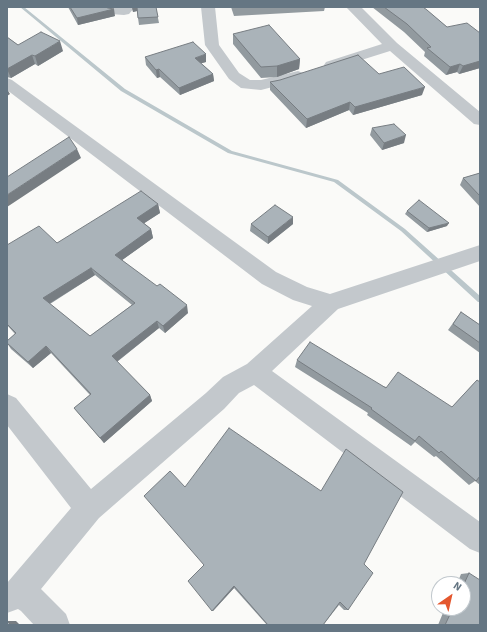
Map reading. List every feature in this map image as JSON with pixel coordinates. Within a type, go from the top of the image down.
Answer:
[{"type":"street","points":[[107,7],[115,11],[124,11],[128,8]]},
{"type":"street","points":[[208,7],[212,45],[234,76],[246,85],[261,85],[280,82],[392,46]]},
{"type":"street","points":[[353,7],[392,46],[480,120]]},
{"type":"street","points":[[7,83],[270,278],[301,294],[330,303]]},
{"type":"street","points":[[55,625],[32,600],[13,596],[89,508],[215,401],[231,385],[255,372],[330,303],[480,253]]},
{"type":"street","points":[[255,372],[480,539]]},
{"type":"street","points":[[7,406],[89,508]]},
{"type":"building","points":[[70,7],[105,7],[114,9],[77,18]]},
{"type":"building","points":[[137,7],[156,7],[158,17],[138,18]]},
{"type":"building","points":[[384,7],[423,7],[447,27],[467,23],[480,33],[480,61],[463,66],[460,64],[450,67],[427,48],[431,47],[407,24]]},
{"type":"building","points":[[269,25],[300,59],[277,66],[261,67],[233,34]]},
{"type":"building","points":[[41,32],[60,41],[35,56],[32,55],[7,69],[7,37],[18,45]]},
{"type":"building","points":[[193,42],[206,54],[195,58],[213,74],[179,88],[159,69],[156,70],[145,57]]},
{"type":"building","points":[[358,55],[379,74],[404,67],[425,87],[355,107],[350,102],[307,119],[270,82],[280,80]]},
{"type":"building","points":[[394,124],[406,135],[384,143],[372,128]]},
{"type":"building","points":[[69,137],[77,149],[7,195],[7,177]]},
{"type":"building","points":[[480,173],[480,196],[463,178]]},
{"type":"building","points":[[141,191],[158,204],[137,218],[151,229],[115,255],[157,286],[160,284],[187,305],[163,326],[157,321],[112,356],[150,395],[100,438],[74,408],[91,394],[46,346],[28,362],[7,343],[7,341],[16,333],[7,324],[7,245],[39,226],[57,243]],"holes":[[[91,268],[135,303],[90,336],[43,298]]]},
{"type":"building","points":[[419,200],[449,223],[429,228],[407,211]]},
{"type":"building","points":[[275,205],[293,217],[268,237],[251,224]]},
{"type":"building","points":[[461,312],[480,325],[480,343],[453,324]]},
{"type":"building","points":[[310,342],[386,388],[398,372],[452,407],[477,380],[480,382],[480,476],[476,481],[441,451],[439,453],[419,436],[415,441],[371,409],[372,408],[297,360]]},
{"type":"building","points":[[229,428],[321,491],[346,449],[403,492],[364,564],[373,573],[348,610],[340,602],[323,625],[268,625],[234,586],[212,611],[188,581],[204,565],[144,496],[170,471],[185,487]]},
{"type":"building","points":[[469,573],[480,580],[480,625],[445,625],[449,616],[471,616],[471,576],[468,576]]},
{"type":"waterway","points":[[22,7],[123,90],[230,152],[336,181],[403,230],[480,300]]}]
